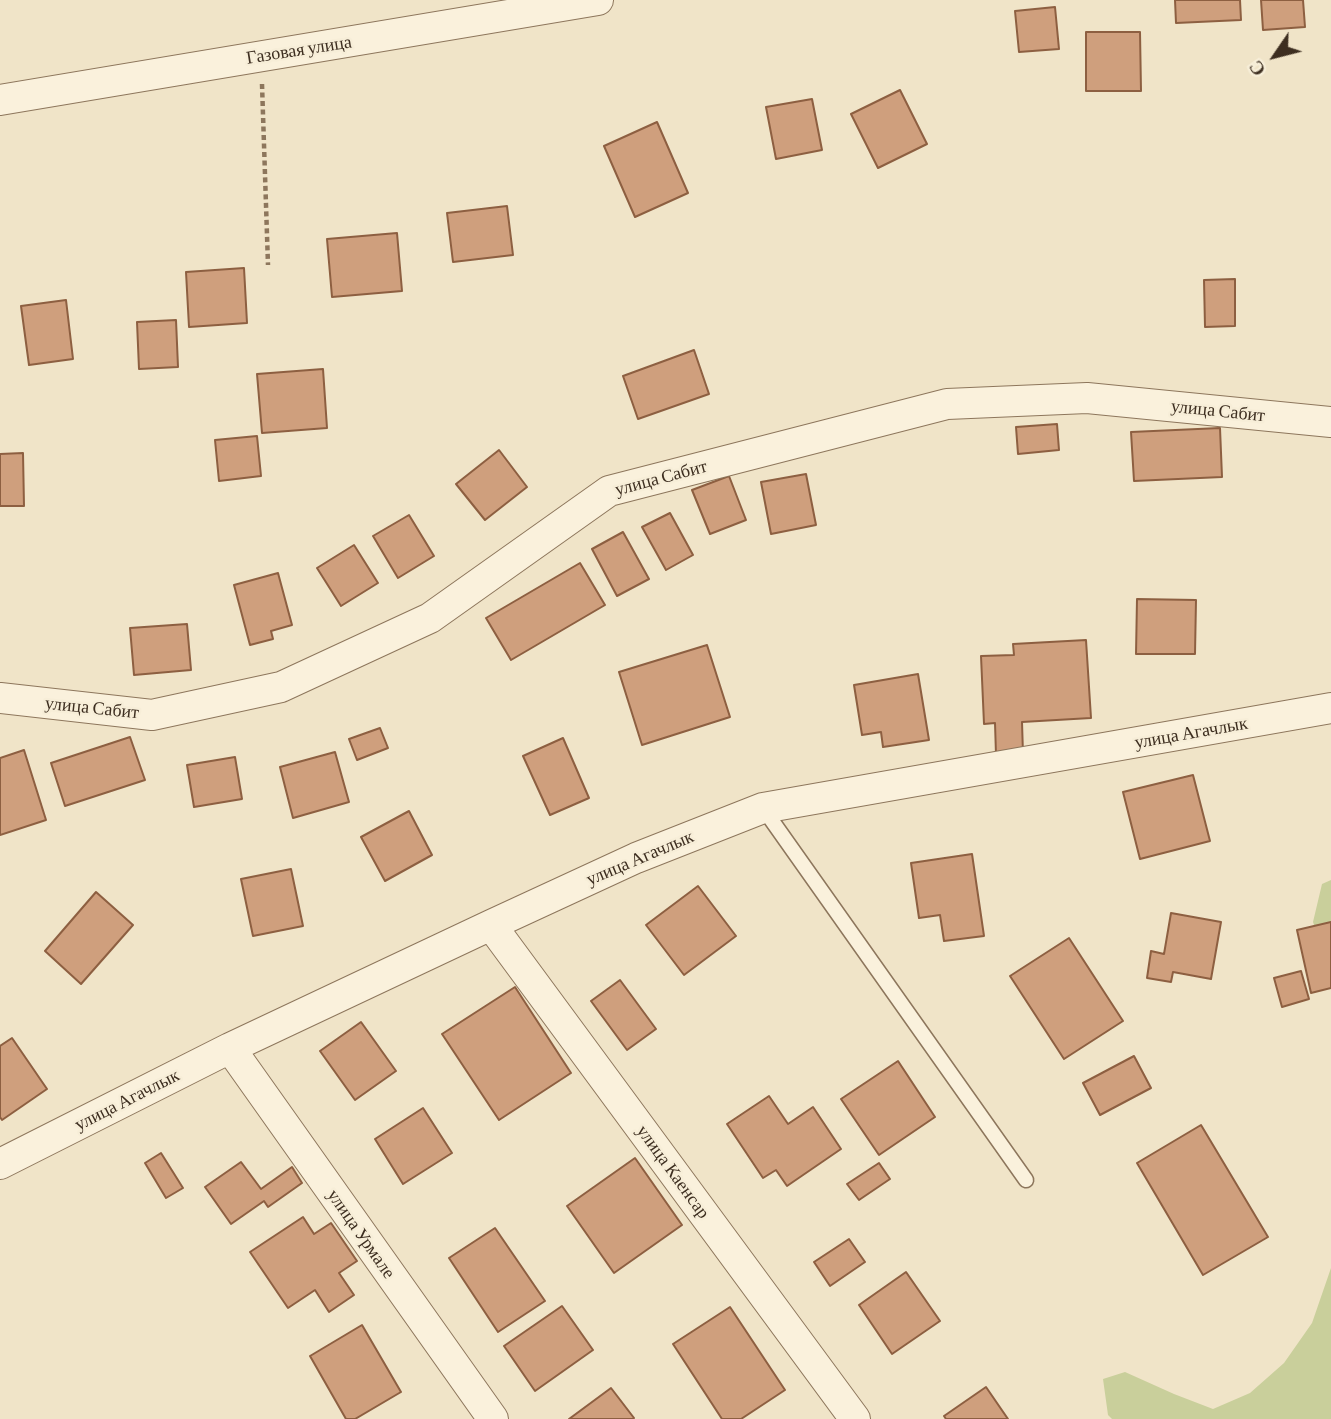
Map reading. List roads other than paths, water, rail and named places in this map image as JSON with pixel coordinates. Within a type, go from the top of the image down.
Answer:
[{"type":"street","name":"Газовая улица","points":[[0,100],[598,0]]},
{"type":"street","name":"улица Сабит","points":[[0,698],[152,715],[281,687],[430,618],[609,491],[947,404],[1087,398],[1331,422]]},
{"type":"street","name":"улица Агачлык","points":[[0,1164],[230,1048],[491,925],[636,858],[763,808],[1331,708]]},
{"type":"street","name":"улица Каенсар","points":[[491,925],[855,1419]]},
{"type":"street","name":"улица Урмале","points":[[230,1048],[493,1419]]},
{"type":"lane","points":[[763,808],[1026,1180]]}]
